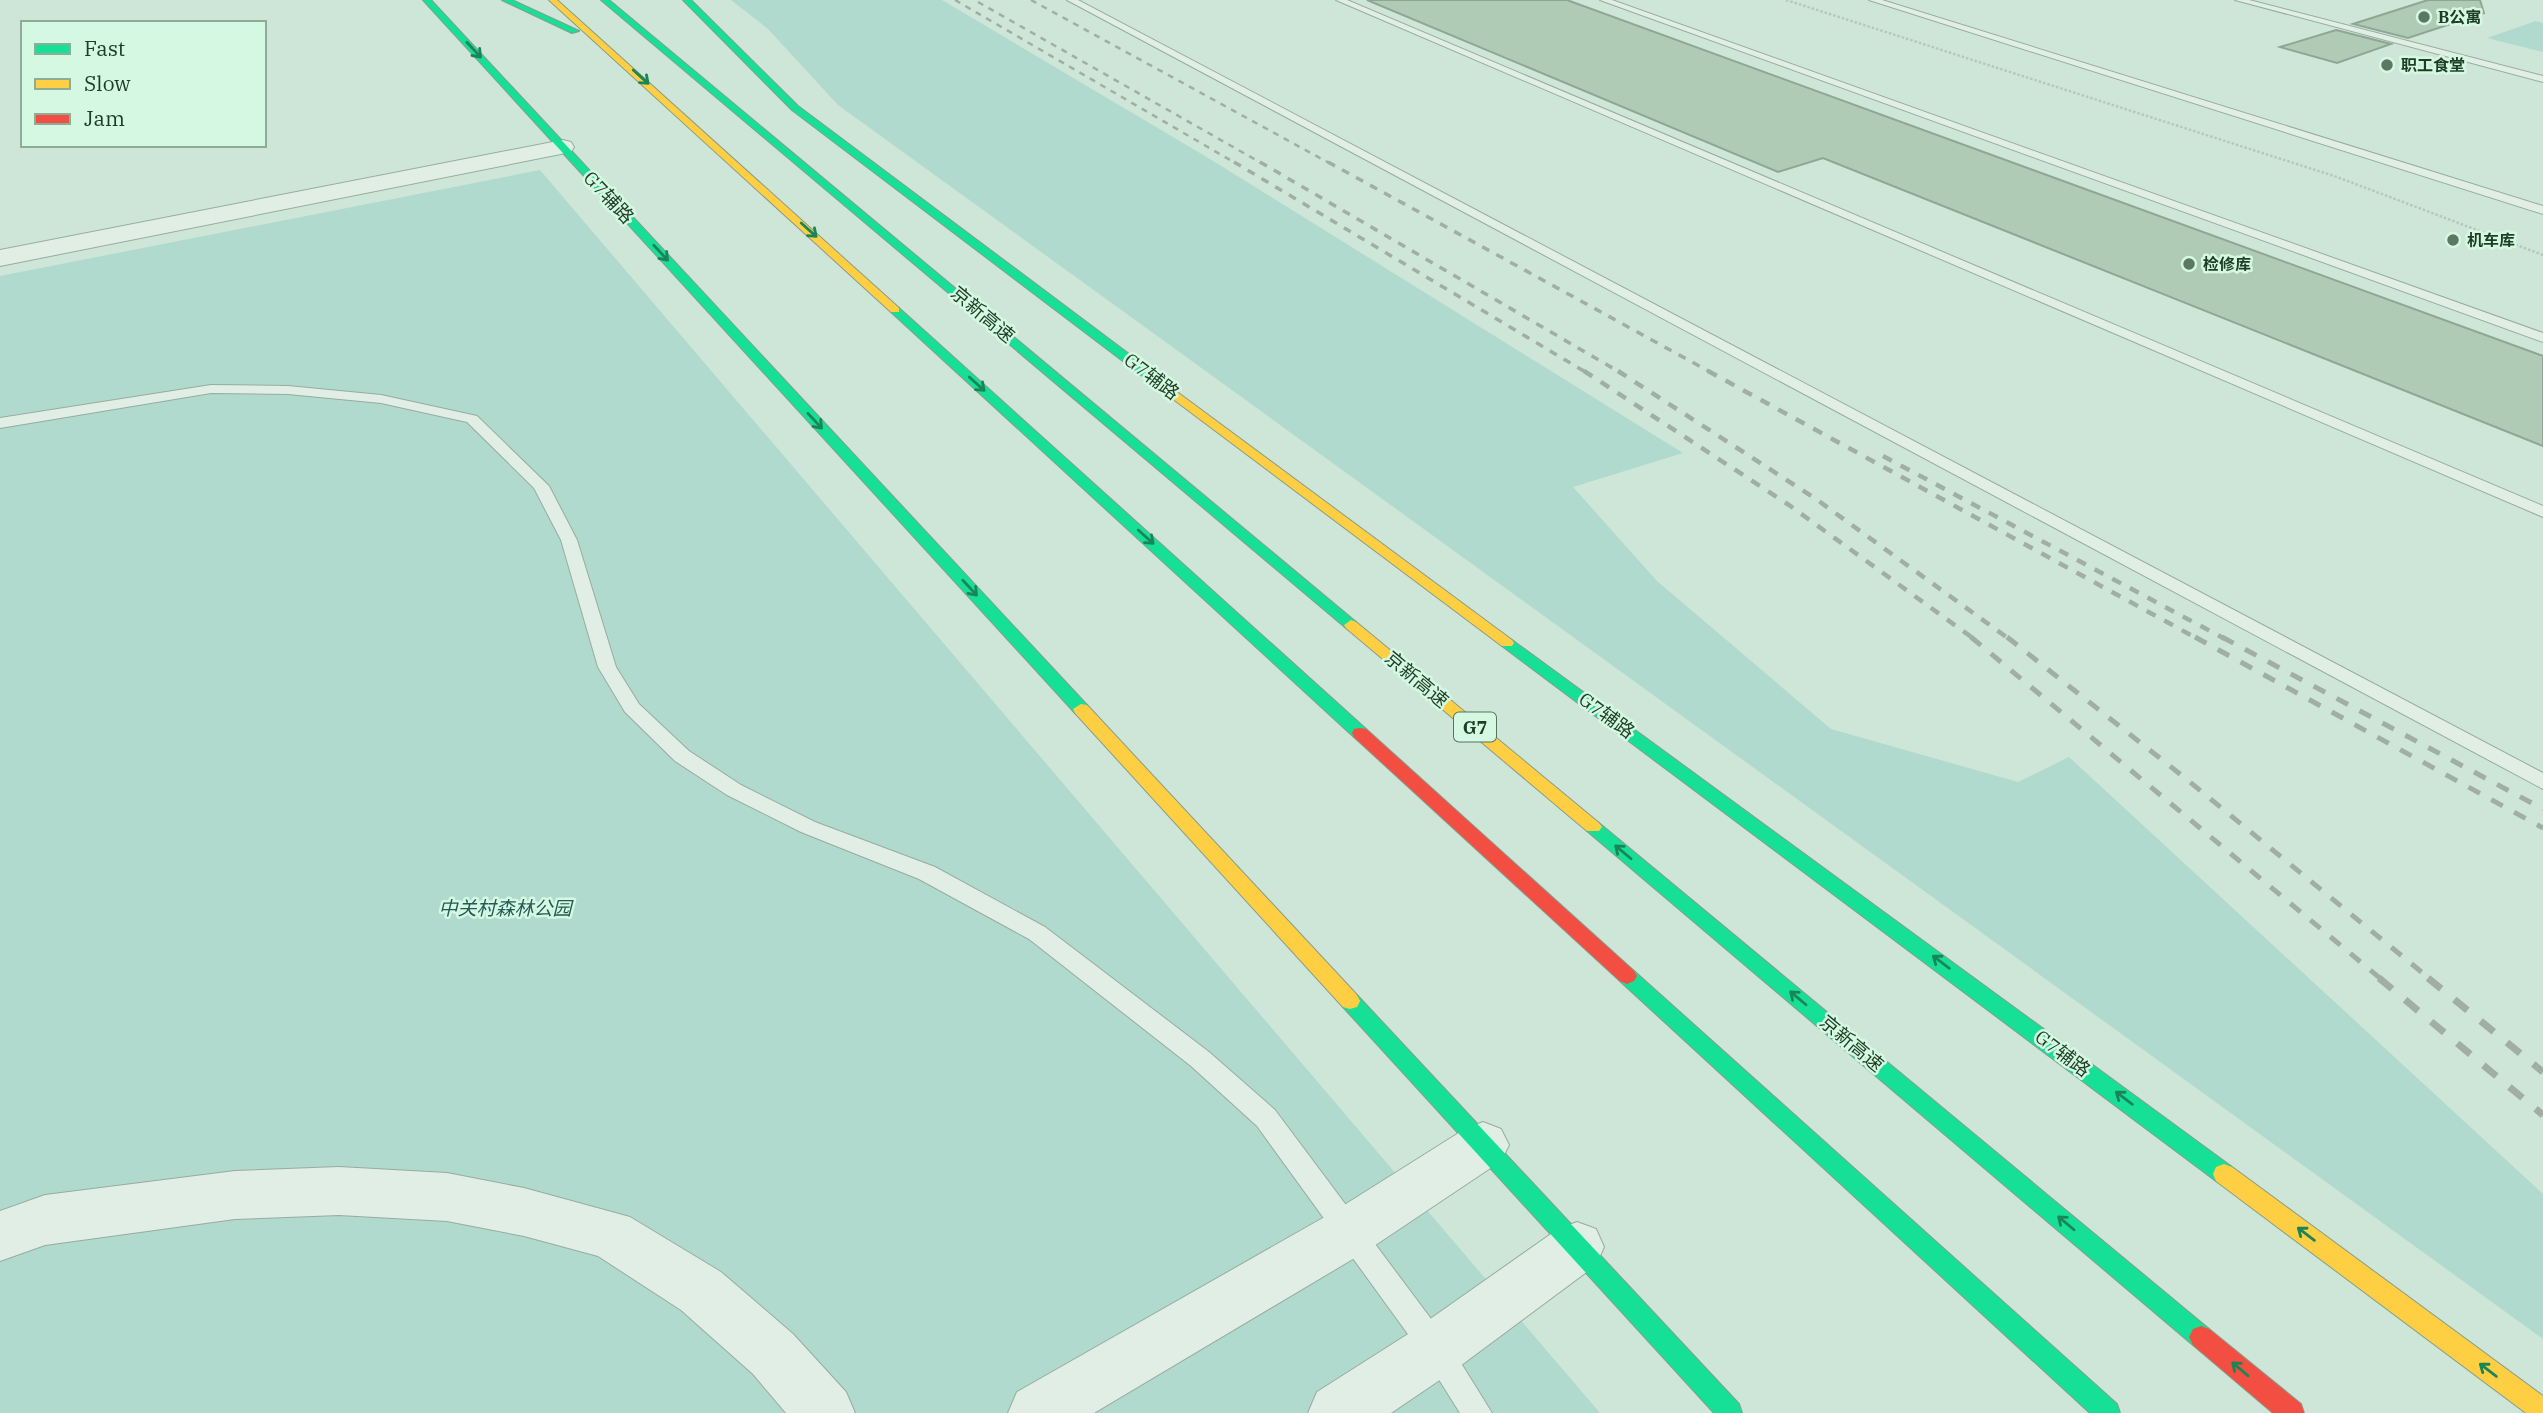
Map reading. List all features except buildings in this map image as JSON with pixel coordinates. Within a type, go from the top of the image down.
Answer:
[{"type":"main road","name":"G7辅路","points":[[427,0],[1730,1413]]},
{"type":"main road","points":[[506,0],[606,45]]},
{"type":"main road","points":[[553,0],[606,45],[2108,1413]]},
{"type":"main road","name":"京新高速","points":[[605,0],[2292,1413]]},
{"type":"main road","points":[[628,0],[657,41]]},
{"type":"main road","name":"G7辅路","points":[[687,0],[795,108],[1307,494],[1780,842],[2543,1411]]},
{"type":"street","points":[[0,258],[563,147]]},
{"type":"street","points":[[1038,1413],[1349,1232],[1483,1145]]},
{"type":"street","points":[[0,1236],[45,1220],[235,1195],[339,1191],[447,1197],[524,1212],[611,1235],[701,1291],[773,1353],[825,1413]]},
{"type":"street","points":[[1338,1413],[1436,1349],[1577,1247]]},
{"type":"lane","points":[[1071,0],[2543,782]]},
{"type":"lane","points":[[1340,0],[2543,512]]},
{"type":"lane","points":[[1604,0],[2543,338]]},
{"type":"lane","points":[[1873,0],[2543,210]]},
{"type":"lane","points":[[2239,0],[2543,79]]},
{"type":"lane","points":[[0,423],[211,389],[288,390],[381,398],[472,419],[541,486],[569,540],[607,667],[632,708],[682,757],[734,790],[808,827],[927,873],[1037,933],[1134,1005],[1266,1118],[1436,1349],[1477,1413]]},
{"type":"path","points":[[1786,0],[2337,177],[2543,255]]},
{"type":"green space","points":[[731,0],[942,0],[1210,159],[1683,453],[1573,487],[1657,581],[1831,729],[2018,782],[2069,757],[2543,1194],[2543,1339],[838,105],[768,29]]},
{"type":"green space","points":[[2536,21],[2543,23],[2543,52],[2487,38]]},
{"type":"green space","name":"中关村森林公园","points":[[540,170],[1600,1413],[0,1413],[0,276]]},
{"type":"railway","points":[[955,0],[1237,164]]},
{"type":"railway","points":[[1031,0],[1331,164]]},
{"type":"railway","points":[[978,2],[1263,164]]},
{"type":"railway","points":[[1234,162],[1587,373]]},
{"type":"railway","points":[[1260,162],[1621,373]]},
{"type":"railway","points":[[1328,162],[1712,373]]},
{"type":"railway","points":[[1584,371],[1789,505],[1974,639]]},
{"type":"railway","points":[[1618,371],[1816,499],[2009,639]]},
{"type":"railway","points":[[1708,371],[2198,639]]},
{"type":"railway","points":[[1883,456],[2225,639]]},
{"type":"railway","points":[[1971,637],[2381,979]]},
{"type":"railway","points":[[2007,637],[2185,778],[2430,979]]},
{"type":"railway","points":[[2195,637],[2543,828]]},
{"type":"railway","points":[[2222,637],[2543,809]]},
{"type":"railway","points":[[2379,978],[2543,1115]]},
{"type":"railway","points":[[2428,978],[2543,1072]]},
{"type":"traffic: fast","points":[[427,0],[1081,709]]},
{"type":"traffic: fast","points":[[506,0],[575,31]]},
{"type":"traffic: fast","points":[[605,0],[1351,625]]},
{"type":"traffic: fast","points":[[687,0],[795,108],[1173,393]]},
{"type":"traffic: fast","points":[[895,310],[1360,733]]},
{"type":"traffic: fast","points":[[1507,643],[2224,1174]]},
{"type":"traffic: fast","points":[[1593,827],[2201,1337]]},
{"type":"traffic: fast","points":[[1627,976],[2108,1413]]},
{"type":"traffic: fast","points":[[1350,1001],[1730,1413]]},
{"type":"traffic: slow","points":[[553,0],[895,310]]},
{"type":"traffic: slow","points":[[1173,393],[1507,643]]},
{"type":"traffic: slow","points":[[1351,625],[1593,827]]},
{"type":"traffic: slow","points":[[1081,709],[1350,1001]]},
{"type":"traffic: slow","points":[[2224,1174],[2543,1411]]},
{"type":"traffic: jam","points":[[1360,733],[1627,976]]},
{"type":"traffic: jam","points":[[2201,1337],[2292,1413]]},
{"type":"place","name":"B公寓","points":[[2424,17]]},
{"type":"place","name":"职工食堂","points":[[2387,65]]},
{"type":"place","name":"机车库","points":[[2453,240]]},
{"type":"place","name":"检修库","points":[[2189,264]]}]
